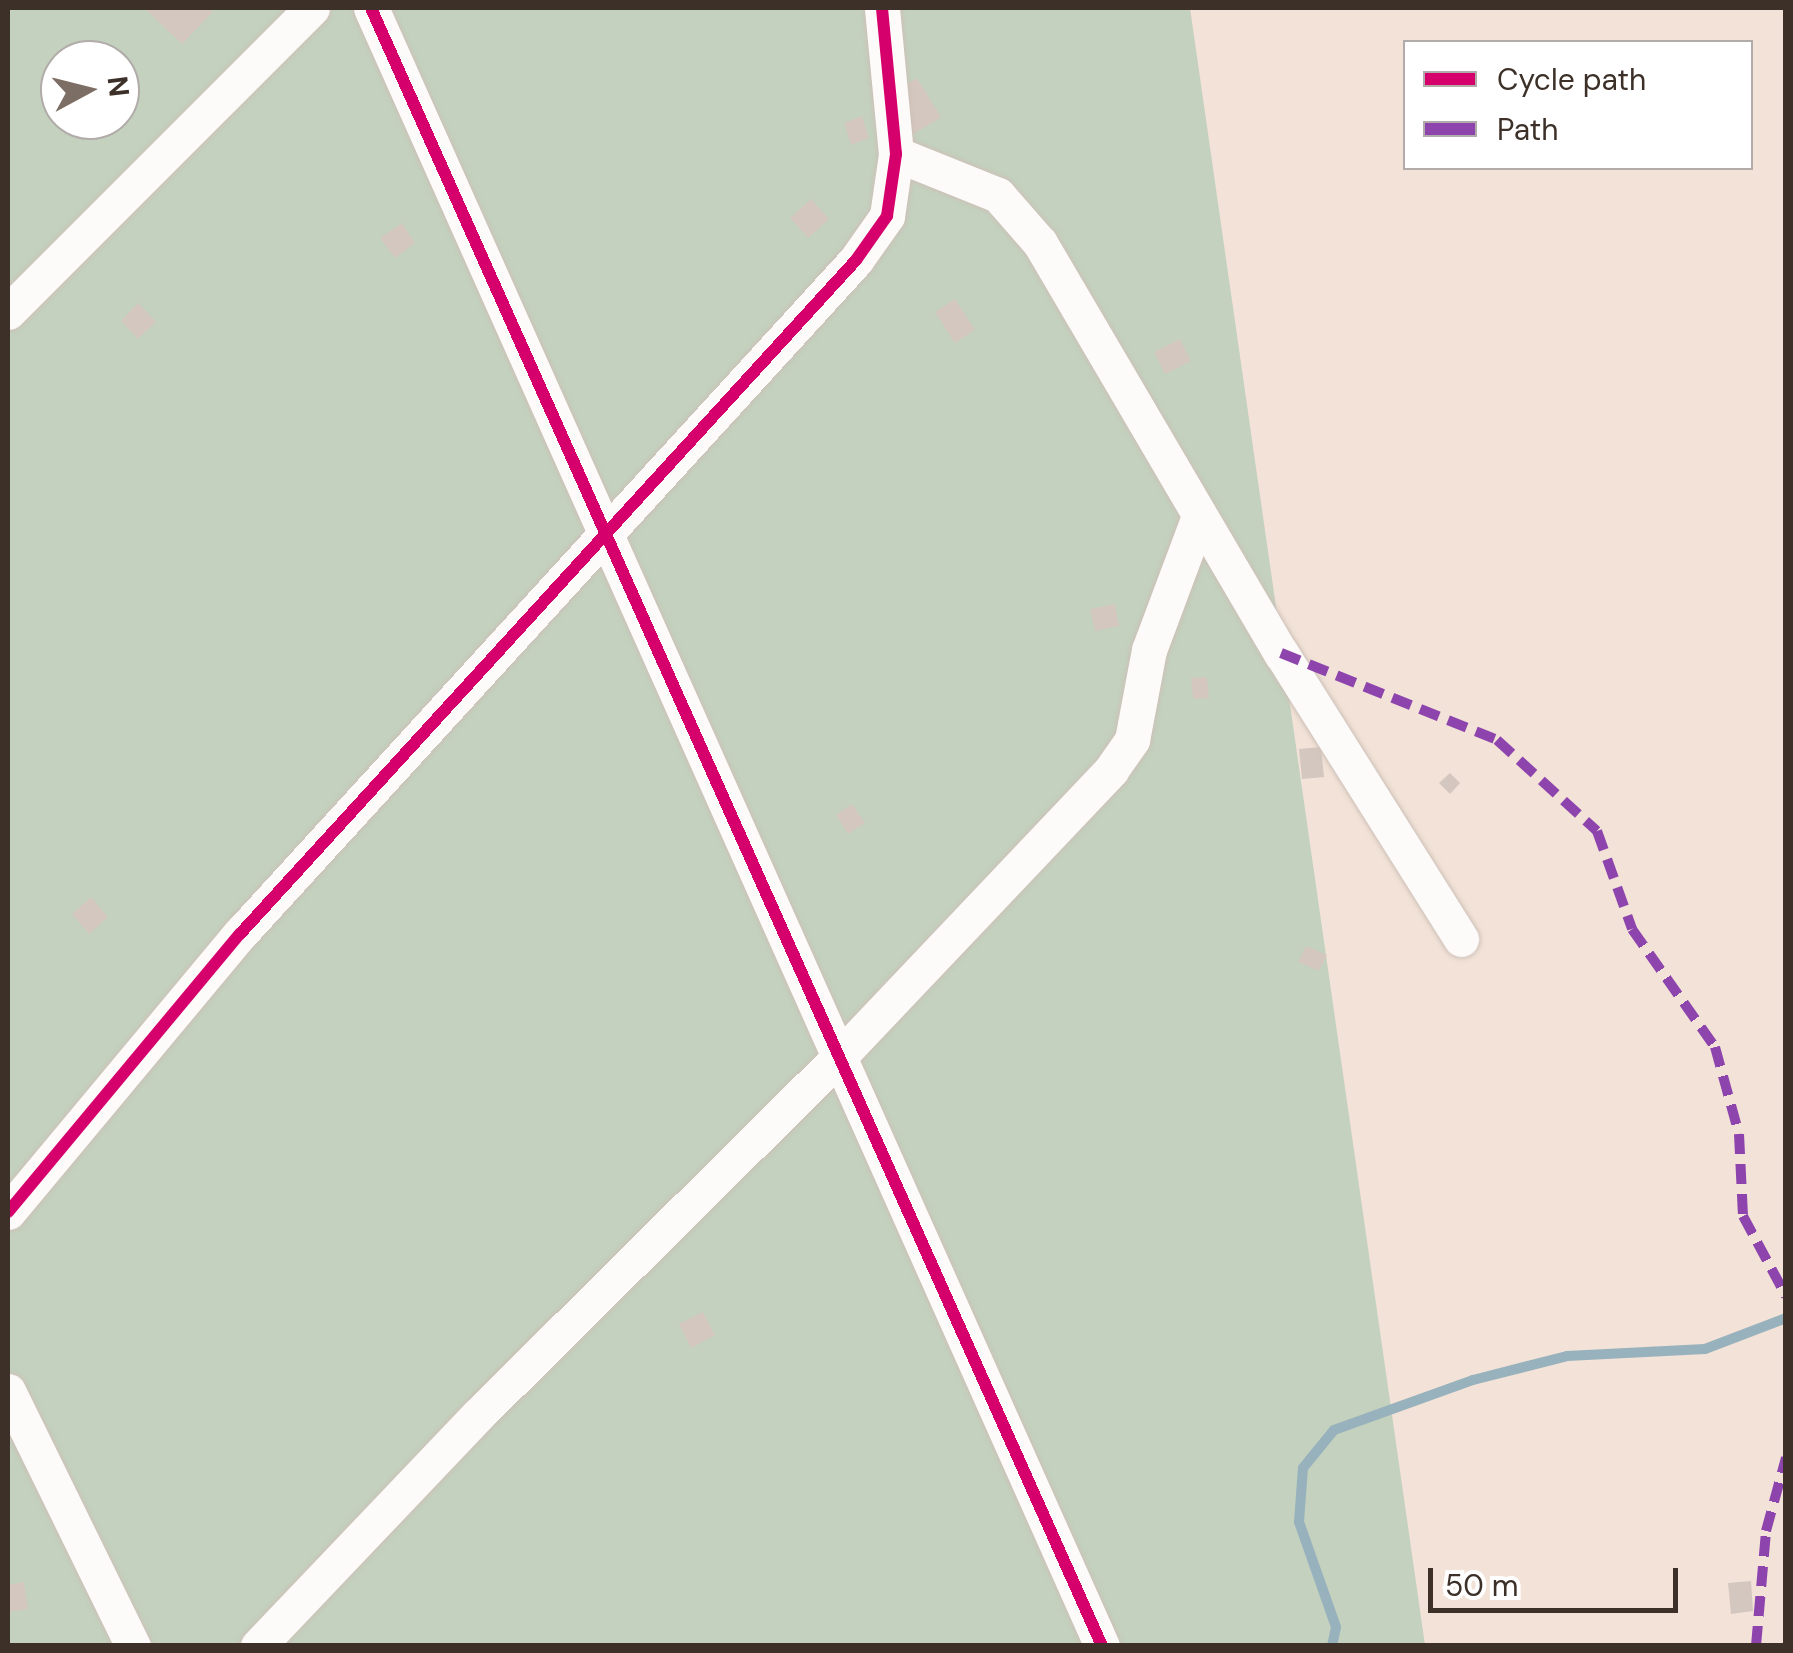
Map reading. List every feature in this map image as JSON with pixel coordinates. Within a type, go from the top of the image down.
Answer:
[{"type":"street","points":[[8,312],[312,8]]},
{"type":"street","points":[[370,8],[604,540],[1102,1646]]},
{"type":"street","points":[[8,1212],[240,934],[856,260],[887,216],[896,154],[882,8]]},
{"type":"street","points":[[896,154],[998,195],[1040,243],[1199,516],[1461,939]]},
{"type":"street","points":[[258,1646],[477,1416],[838,1058],[1132,740],[1149,650],[1199,516]]},
{"type":"street","points":[[8,1390],[133,1646]]},
{"type":"green space","points":[[8,8],[1190,8],[1425,1645],[8,1646]]},
{"type":"building","points":[[144,8],[209,8],[213,12],[182,44]]},
{"type":"building","points":[[917,78],[941,117],[914,134],[890,94]]},
{"type":"building","points":[[862,116],[869,138],[851,145],[844,123]]},
{"type":"building","points":[[811,199],[829,219],[808,238],[790,218]]},
{"type":"building","points":[[402,223],[415,243],[395,258],[380,238]]},
{"type":"building","points":[[955,299],[975,330],[955,343],[935,312]]},
{"type":"building","points":[[138,303],[156,322],[138,339],[121,321]]},
{"type":"building","points":[[1180,339],[1191,361],[1165,374],[1154,352]]},
{"type":"building","points":[[1115,604],[1119,626],[1095,631],[1090,609]]},
{"type":"building","points":[[1207,677],[1209,698],[1193,699],[1191,678]]},
{"type":"building","points":[[1321,747],[1324,777],[1302,779],[1299,749]]},
{"type":"building","points":[[1450,773],[1460,783],[1450,794],[1439,783]]},
{"type":"building","points":[[852,804],[865,823],[848,834],[836,815]]},
{"type":"building","points":[[91,897],[108,917],[89,934],[72,914]]},
{"type":"building","points":[[1306,946],[1327,955],[1319,971],[1298,962]]},
{"type":"building","points":[[703,1312],[715,1335],[691,1348],[679,1324]]},
{"type":"building","points":[[1751,1581],[1753,1611],[1731,1614],[1728,1583]]},
{"type":"building","points":[[24,1582],[28,1609],[8,1612],[8,1585]]},
{"type":"waterway","points":[[1332,1646],[1336,1627],[1299,1522],[1303,1468],[1334,1430],[1473,1380],[1567,1356],[1705,1349],[1786,1318]]},
{"type":"marked path","points":[[1281,653],[1497,740],[1597,831],[1632,929],[1715,1047],[1739,1134],[1743,1216],[1786,1296]]},
{"type":"marked path","points":[[1756,1646],[1766,1531],[1786,1458]]},
{"type":"cycle path","points":[[371,8],[1102,1646]]},
{"type":"cycle path","points":[[8,1212],[240,934],[856,260],[887,216],[896,154],[882,8]]}]
